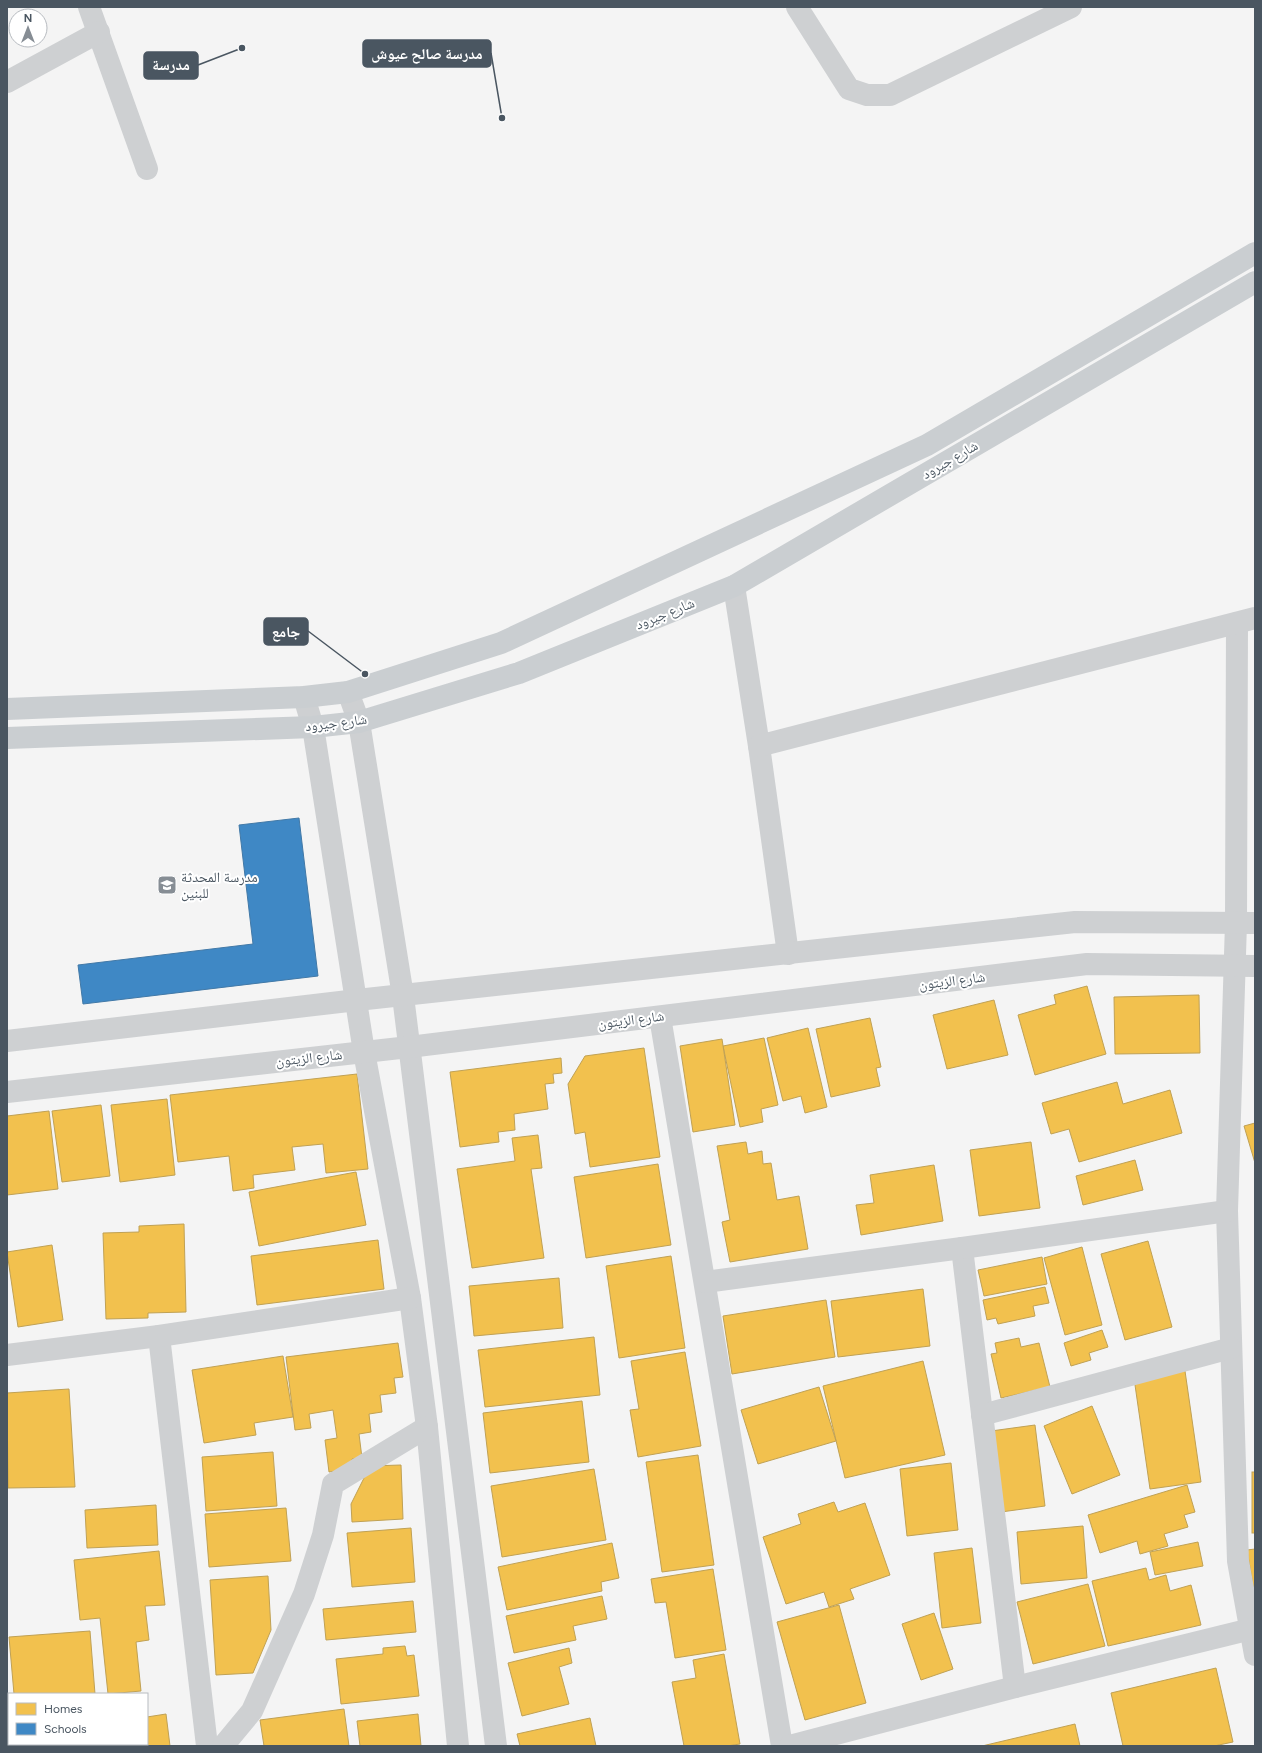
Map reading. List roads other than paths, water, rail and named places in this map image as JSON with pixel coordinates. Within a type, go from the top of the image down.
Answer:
[{"type":"main road","name":"شارع جيرود","points":[[7,709],[304,696],[348,692],[502,643],[928,445],[1255,253]]},
{"type":"main road","name":"شارع جيرود","points":[[7,738],[313,727],[359,722],[519,673],[734,586],[1255,282]]},
{"type":"street","points":[[89,7],[147,169]]},
{"type":"street","points":[[797,7],[850,89],[867,95],[890,95],[1070,7]]},
{"type":"street","points":[[7,82],[99,32]]},
{"type":"street","points":[[734,586],[759,746],[788,954]]},
{"type":"street","points":[[759,746],[1246,621],[1245,966],[1227,1211],[1238,1561],[1252,1629],[1255,1655]]},
{"type":"street","points":[[348,692],[359,722],[403,996],[496,1746]]},
{"type":"street","points":[[304,696],[313,727],[364,1052],[410,1298],[427,1427],[458,1746]]},
{"type":"street","points":[[7,1041],[357,1000],[1075,922],[1245,923]]},
{"type":"street","name":"شارع الزيتون","points":[[7,1092],[409,1047],[1088,964],[1245,966]]},
{"type":"street","points":[[660,1017],[782,1746]]},
{"type":"street","points":[[705,1282],[1227,1211]]},
{"type":"street","points":[[962,1248],[1015,1687]]},
{"type":"street","points":[[7,1355],[159,1336],[410,1298]]},
{"type":"street","points":[[159,1336],[206,1746]]},
{"type":"street","points":[[982,1415],[1231,1348]]},
{"type":"street","points":[[222,1746],[252,1711],[304,1594],[322,1535],[333,1484],[427,1427]]},
{"type":"street","points":[[790,1746],[1015,1687],[1252,1629]]},
{"type":"place","name":"مدرسة","points":[[242,48]]},
{"type":"place","name":"مدرسة صالح عيوش","points":[[502,118]]},
{"type":"place","name":"جامع","points":[[365,674]]},
{"type":"place","name":"مدرسة المحدثة للبنين","points":[[167,885]]}]
